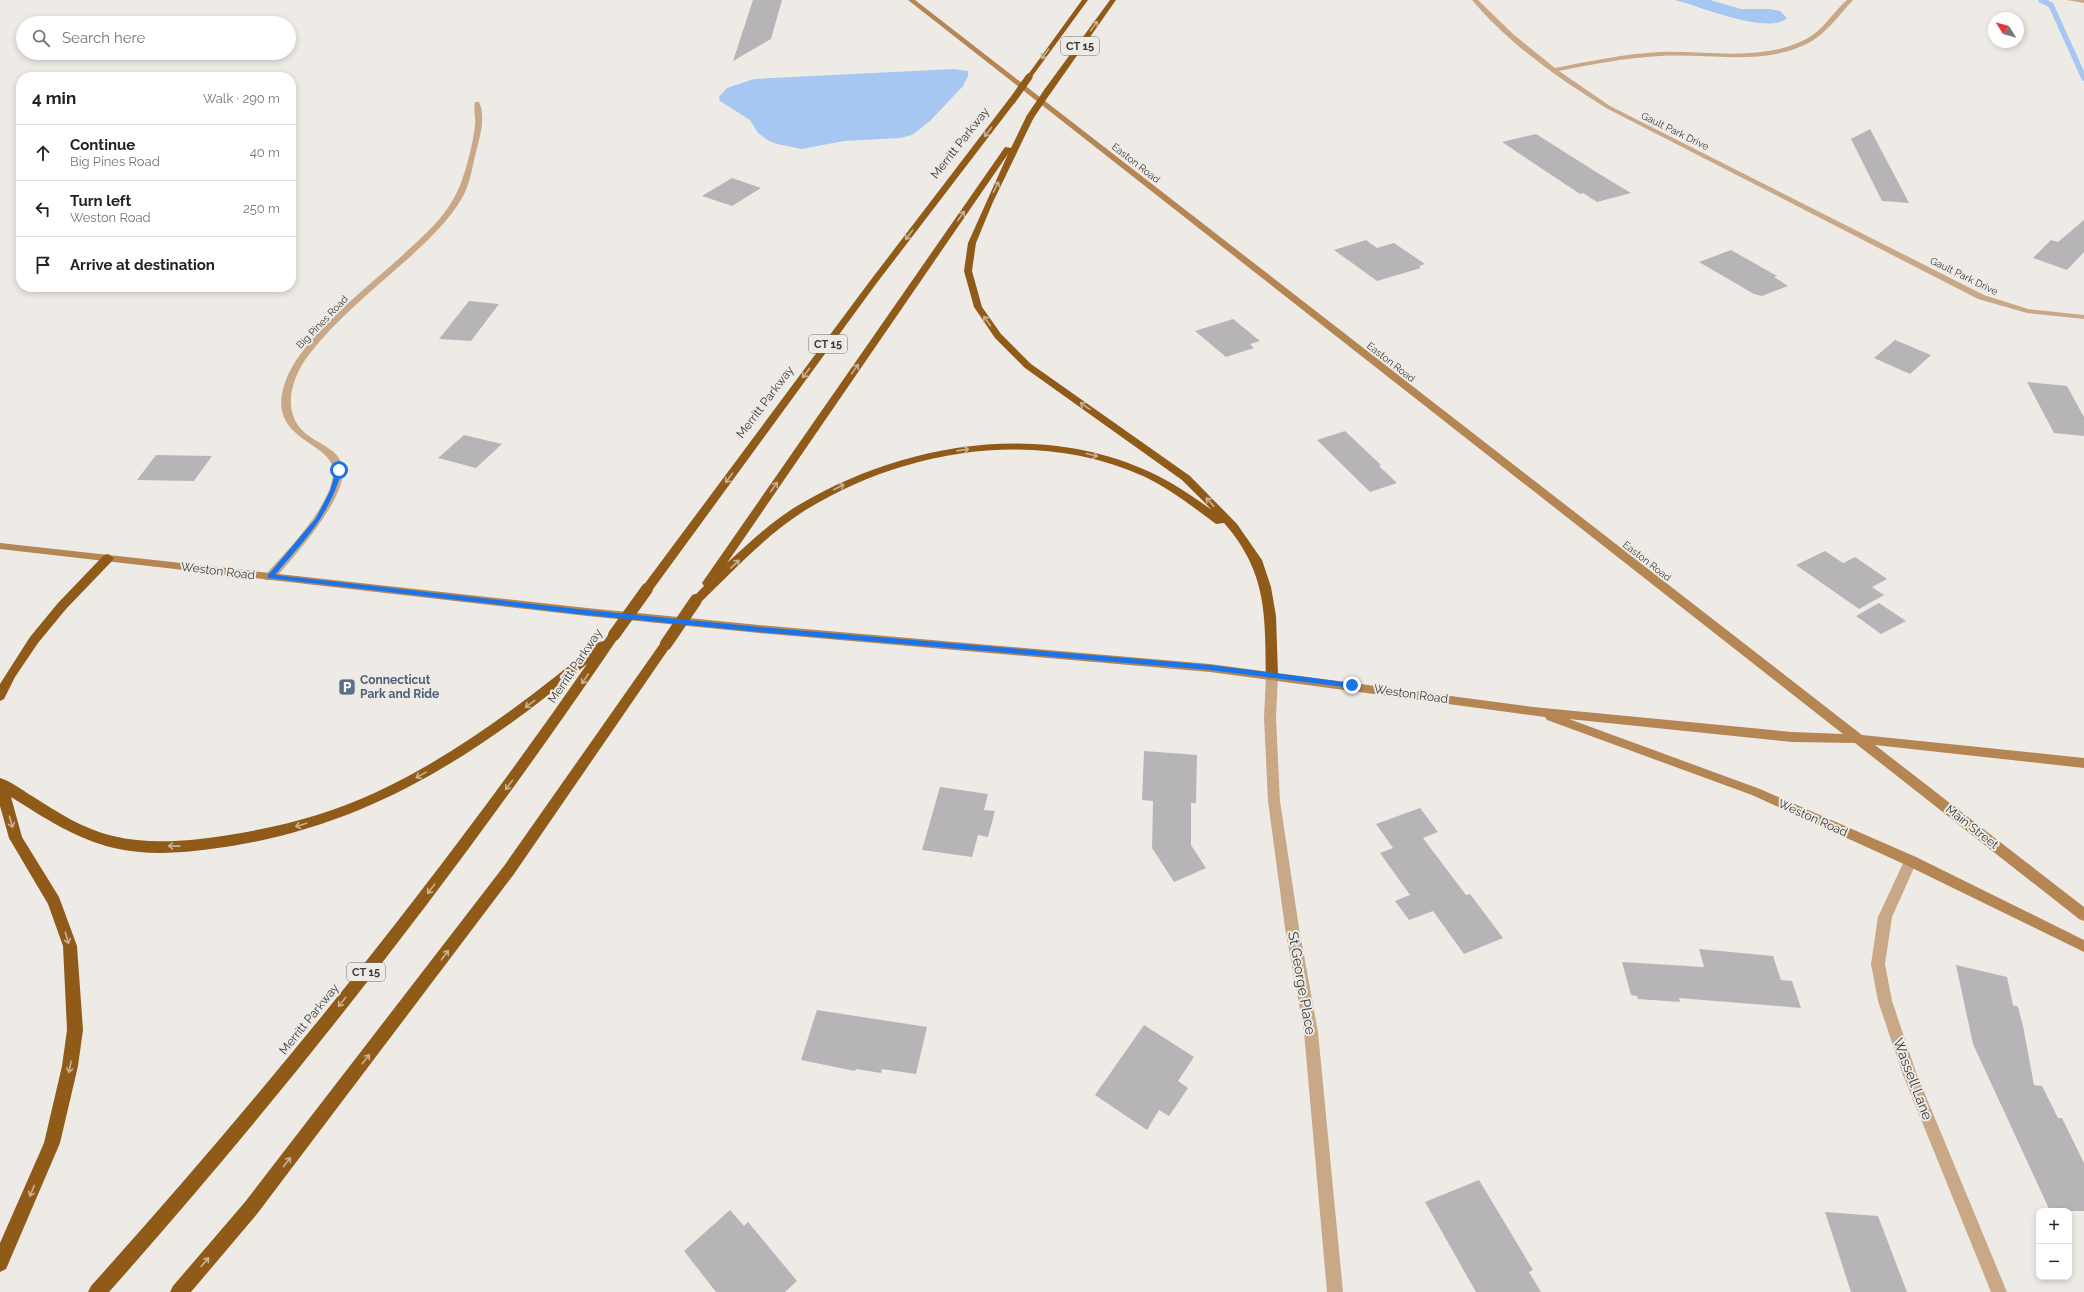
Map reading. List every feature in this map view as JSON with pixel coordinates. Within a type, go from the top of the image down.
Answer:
[{"type":"highway","name":"Merritt Parkway","points":[[97,1292],[250,1115],[398,931],[562,712],[614,635],[760,434],[945,187],[1012,101],[1085,0]]},
{"type":"highway","name":"CT 15","points":[[180,1292],[251,1208],[509,870],[1047,92],[1113,0]]},
{"type":"highway","points":[[1030,117],[988,202],[972,243],[968,271],[978,307],[998,336],[1028,366],[1186,478],[1235,531],[1256,560],[1266,592],[1271,630],[1272,675]]},
{"type":"highway","points":[[696,600],[770,532],[799,510],[824,494],[868,474],[914,459],[990,447],[1022,446],[1069,450],[1111,460],[1159,480],[1235,531]]},
{"type":"highway","points":[[0,696],[10,674],[38,635],[69,598],[108,558]]},
{"type":"highway","points":[[0,784],[66,824],[103,839],[124,843],[138,845],[187,846],[237,841],[284,830],[350,810],[408,782],[452,758],[543,694],[614,635]]},
{"type":"highway","points":[[0,784],[16,838],[54,901],[70,946],[75,1030],[69,1073],[52,1143],[0,1263]]},
{"type":"main road","name":"Easton Road","points":[[911,0],[1359,351],[1860,740]]},
{"type":"main road","name":"Weston Road","points":[[0,546],[587,612],[759,629],[1038,652],[1272,675],[1533,711],[1792,737],[1860,740],[2084,763]]},
{"type":"main road","name":"Weston Road","points":[[1533,711],[1599,733],[1756,792],[1911,862],[2084,946]]},
{"type":"main road","name":"Main Street","points":[[1860,740],[2084,915]]},
{"type":"street","name":"Gault Park Drive","points":[[1475,0],[1511,35],[1553,70],[1594,98],[1639,124],[1975,294],[2003,305],[2027,311],[2084,317]]},
{"type":"street","points":[[1553,70],[1630,56],[1663,54],[1739,54],[1786,49],[1814,37],[1850,0]]},
{"type":"street","points":[[2070,0],[2084,1]]},
{"type":"street","name":"Big Pines Road","points":[[270,577],[319,519],[333,491],[339,470],[336,461],[326,450],[301,434],[286,412],[287,389],[295,368],[305,354],[330,326],[423,240],[442,220],[463,187],[478,131],[480,114],[477,103]]},
{"type":"street","name":"St George Place","points":[[1272,675],[1270,718],[1274,801],[1292,928],[1311,1032],[1335,1292]]},
{"type":"street","name":"Wassell Lane","points":[[1911,862],[1885,917],[1878,964],[1885,1001],[1910,1075],[1999,1292]]},
{"type":"water","points":[[1675,0],[1710,0],[1741,9],[1769,9],[1780,11],[1787,18],[1778,23],[1750,22],[1732,18]]},
{"type":"water","points":[[954,69],[968,71],[968,76],[963,86],[930,121],[912,135],[900,138],[844,141],[802,149],[777,144],[769,141],[758,133],[750,120],[720,101],[719,97],[727,88],[754,79]]},
{"type":"building","points":[[753,0],[782,0],[771,39],[733,61]]},
{"type":"building","points":[[1870,129],[1909,203],[1882,201],[1851,139]]},
{"type":"building","points":[[1536,134],[1631,193],[1597,202],[1583,193],[1580,194],[1502,142]]},
{"type":"building","points":[[732,178],[761,188],[732,206],[702,196]]},
{"type":"building","points":[[2084,220],[2084,252],[2067,270],[2033,258],[2051,240],[2058,242]]},
{"type":"building","points":[[1366,240],[1377,248],[1394,243],[1425,264],[1419,266],[1421,268],[1377,281],[1334,250]]},
{"type":"building","points":[[1731,250],[1777,276],[1774,277],[1788,286],[1762,296],[1754,294],[1699,262]]},
{"type":"building","points":[[469,301],[499,304],[471,341],[439,339]]},
{"type":"building","points":[[1233,319],[1260,341],[1250,344],[1254,348],[1226,357],[1195,331]]},
{"type":"building","points":[[1895,340],[1931,355],[1910,374],[1874,358]]},
{"type":"building","points":[[2027,382],[2067,386],[2084,417],[2084,436],[2054,433]]},
{"type":"building","points":[[1345,431],[1381,465],[1379,466],[1397,483],[1370,492],[1317,440]]},
{"type":"building","points":[[464,435],[502,444],[476,468],[438,458]]},
{"type":"building","points":[[156,455],[212,456],[194,481],[137,480]]},
{"type":"building","points":[[1825,551],[1843,563],[1855,557],[1887,579],[1872,587],[1884,595],[1859,609],[1796,565]]},
{"type":"building","points":[[1879,603],[1906,621],[1881,634],[1856,616]]},
{"type":"building","points":[[1144,751],[1197,755],[1196,803],[1191,803],[1191,845],[1206,868],[1174,882],[1152,848],[1153,801],[1142,800]]},
{"type":"building","points":[[940,787],[988,794],[984,810],[995,811],[988,837],[978,835],[972,857],[922,850]]},
{"type":"building","points":[[1420,808],[1438,832],[1423,838],[1466,895],[1470,894],[1503,938],[1464,954],[1433,911],[1409,920],[1395,901],[1410,895],[1380,853],[1393,848],[1376,824]]},
{"type":"building","points":[[1699,949],[1773,956],[1781,980],[1792,981],[1801,1008],[1679,998],[1680,1002],[1638,999],[1637,996],[1631,995],[1622,962],[1704,967]]},
{"type":"building","points":[[1956,965],[2007,977],[2013,1005],[2018,1007],[2023,1026],[2034,1085],[2042,1086],[2058,1118],[2062,1118],[2084,1163],[2084,1211],[2072,1211],[2072,1208],[2049,1208],[1973,1044]]},
{"type":"building","points":[[817,1010],[927,1027],[916,1074],[882,1069],[881,1073],[856,1069],[855,1071],[801,1060]]},
{"type":"building","points":[[1144,1025],[1194,1057],[1178,1081],[1188,1088],[1169,1116],[1159,1110],[1147,1130],[1095,1095]]},
{"type":"building","points":[[1479,1180],[1533,1270],[1529,1272],[1541,1292],[1476,1292],[1425,1202]]},
{"type":"building","points":[[730,1210],[744,1226],[748,1222],[797,1281],[785,1292],[716,1292],[684,1251]]},
{"type":"building","points":[[1825,1212],[1878,1216],[1907,1292],[1851,1292]]},
{"type":"waterway","points":[[2041,0],[2051,5],[2084,78]]},
{"type":"place","name":"Connecticut Park and Ride","points":[[347,687]]},
{"type":"route","points":[[339,470],[333,491],[319,519],[270,577],[587,612],[759,629],[1210,668],[1352,685]]}]
